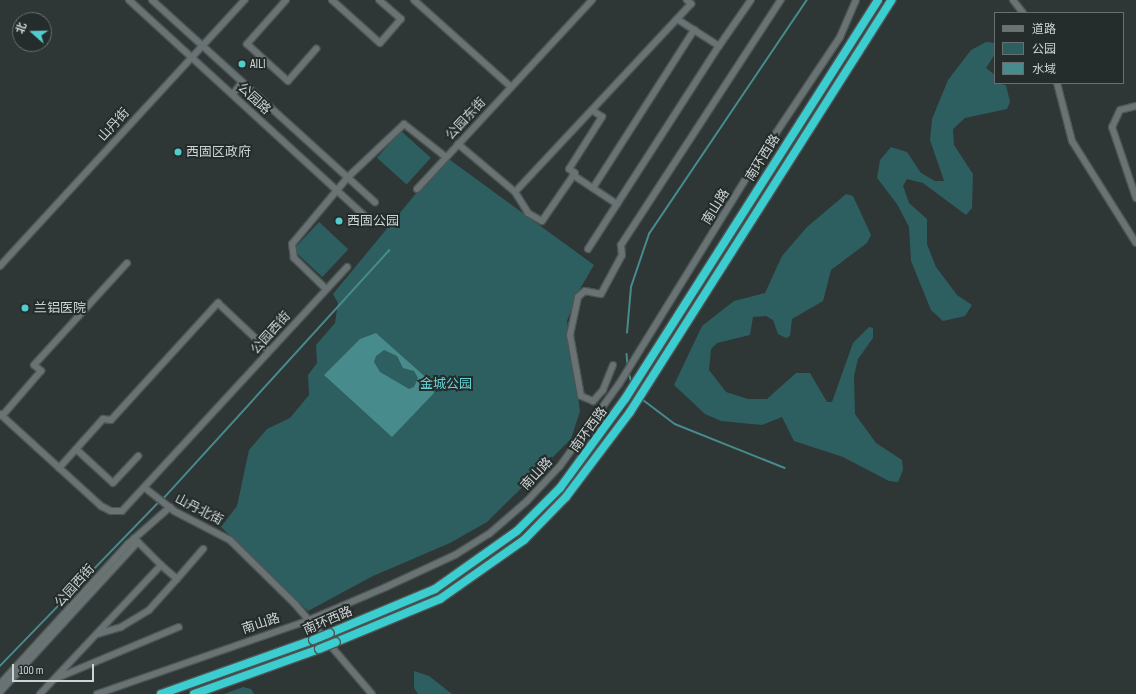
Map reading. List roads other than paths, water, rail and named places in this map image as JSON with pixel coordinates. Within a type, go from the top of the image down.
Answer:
[{"type":"highway","name":"南环西路","points":[[161,694],[314,640],[435,589],[517,531],[560,488],[625,399],[878,0]]},
{"type":"highway","name":"南环西路","points":[[194,694],[319,649],[440,599],[484,571],[524,540],[566,497],[630,412],[891,0]]},
{"type":"street","name":"公园路","points":[[129,0],[364,214]]},
{"type":"street","name":"公园路","points":[[152,0],[375,202]]},
{"type":"street","name":"山丹街","points":[[0,266],[245,0]]},
{"type":"street","points":[[286,0],[247,44],[288,81],[316,50]]},
{"type":"street","points":[[332,0],[380,43],[401,19],[379,0]]},
{"type":"street","points":[[414,0],[511,87]]},
{"type":"street","name":"公园东街","points":[[348,177],[404,124],[446,157],[592,0]]},
{"type":"street","points":[[515,192],[691,4],[687,0]]},
{"type":"street","points":[[588,249],[719,46],[751,0]]},
{"type":"street","points":[[614,365],[602,390],[593,401],[584,398],[579,390],[570,335],[578,298],[585,291],[601,294],[622,256],[621,245],[780,0]]},
{"type":"street","name":"南山路","points":[[97,694],[309,620],[448,558],[489,534],[560,466],[611,396],[750,172],[840,37],[856,0]]},
{"type":"street","points":[[1013,0],[1022,12]]},
{"type":"street","points":[[677,19],[719,46]]},
{"type":"street","points":[[593,188],[694,30]]},
{"type":"street","points":[[233,94],[242,82]]},
{"type":"street","points":[[1057,84],[1072,141],[1136,243]]},
{"type":"street","points":[[1136,106],[1120,110],[1112,128],[1136,198]]},
{"type":"street","points":[[458,144],[515,192],[528,213],[542,221],[575,172],[569,169],[602,117],[592,110]]},
{"type":"street","points":[[417,189],[446,157]]},
{"type":"street","points":[[573,175],[617,204]]},
{"type":"street","points":[[326,289],[299,264],[291,249],[348,177]]},
{"type":"street","points":[[127,263],[34,365],[41,371],[1,415],[59,468],[111,512],[122,511],[145,488]]},
{"type":"street","name":"公园西街","points":[[145,488],[347,267]]},
{"type":"street","points":[[59,468],[103,419],[111,420],[218,303],[269,351]]},
{"type":"street","points":[[602,390],[611,396]]},
{"type":"street","points":[[76,449],[113,483],[138,456]]},
{"type":"street","name":"山丹北街","points":[[145,488],[170,508],[230,540],[309,620],[372,694]]},
{"type":"street","name":"公园西街","points":[[0,684],[136,540],[170,508]]},
{"type":"street","points":[[0,692],[136,540],[177,579]]},
{"type":"street","points":[[97,634],[121,627],[149,610],[203,549]]},
{"type":"street","points":[[40,694],[161,565]]},
{"type":"street","points":[[55,679],[179,627]]},
{"type":"water","points":[[376,333],[431,382],[434,393],[392,437],[324,375],[360,339]],"holes":[[[384,350],[397,356],[403,368],[414,371],[418,378],[414,387],[409,389],[380,372],[374,362],[376,356]]]},
{"type":"waterway","points":[[627,333],[631,287],[649,234],[807,0]]},
{"type":"waterway","points":[[163,499],[389,251]]},
{"type":"waterway","points":[[627,354],[628,366]]},
{"type":"waterway","points":[[629,372],[632,383]]},
{"type":"waterway","points":[[642,399],[675,424],[785,468]]},
{"type":"waterway","points":[[0,666],[160,501]]},
{"type":"place","name":"AILI","points":[[242,64]]},
{"type":"place","name":"西固区政府","points":[[178,152]]},
{"type":"place","name":"西固公园","points":[[339,221]]},
{"type":"place","name":"兰铝医院","points":[[25,308]]},
{"type":"park label","name":"金城公园","points":[[446,384]]}]
